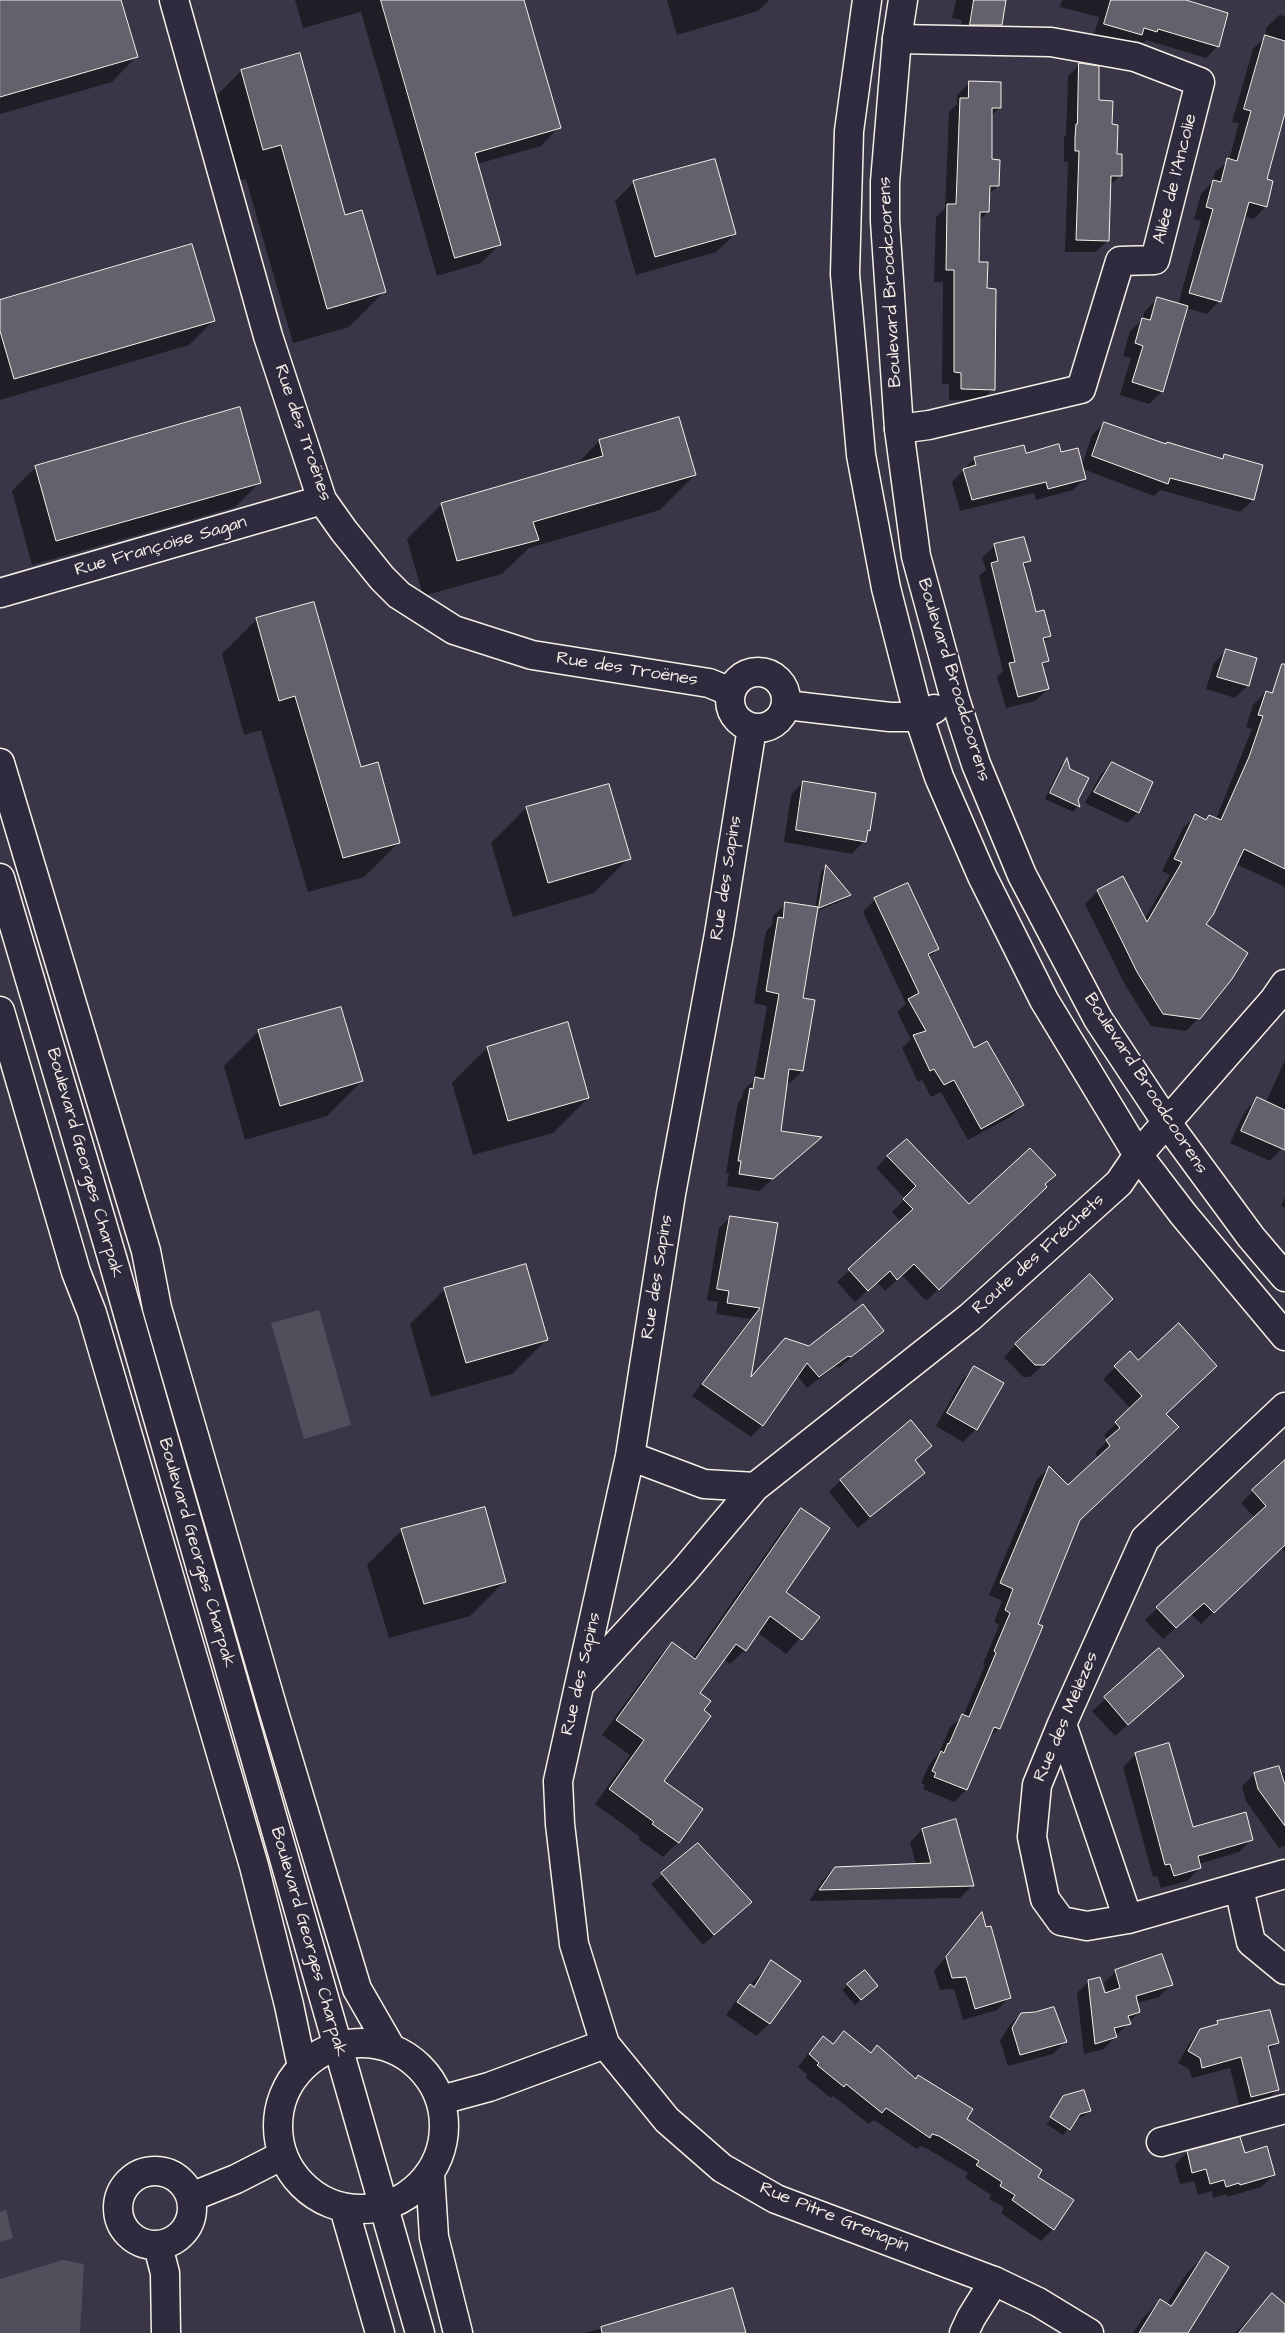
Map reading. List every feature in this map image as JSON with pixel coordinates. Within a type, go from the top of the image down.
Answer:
[{"type":"street","name":"Rue des Troënes","points":[[174,0],[268,336],[322,500],[382,578],[399,595],[454,630],[532,655],[709,683],[731,692]]},
{"type":"street","points":[[867,0],[849,131],[845,274],[861,455],[886,588],[919,717],[939,777],[982,876],[1044,1000],[1138,1155],[1183,1214],[1285,1336]]},
{"type":"street","name":"Boulevard Broodcoorens","points":[[903,0],[897,39],[885,182],[885,221],[898,429],[916,556],[955,699],[976,764],[1022,874],[1098,1019],[1167,1124],[1251,1237],[1285,1277]]},
{"type":"street","name":"Allée de l'Ancolie","points":[[897,39],[1051,42],[1135,57],[1200,82],[1155,260],[1120,261],[1081,389],[929,425],[898,429]]},
{"type":"street","name":"Rue Françoise Sagan","points":[[0,593],[322,500]]},
{"type":"street","points":[[760,672],[769,674],[783,686],[786,704],[783,713],[770,726],[752,728],[743,724],[731,710],[731,692],[742,677],[760,672]]},
{"type":"street","points":[[786,704],[890,717],[919,717],[955,699]]},
{"type":"street","name":"Rue des Sapins","points":[[560,1824],[558,1781],[630,1456],[671,1194],[719,934],[752,728]]},
{"type":"street","name":"Boulevard Georges Charpak","points":[[0,763],[146,1251],[157,1308],[348,1961],[357,1990],[391,2048]]},
{"type":"street","name":"Boulevard Georges Charpak","points":[[0,878],[113,1261],[208,1598],[340,2046],[420,2333]]},
{"type":"street","name":"Route des Fréchets","points":[[580,1684],[684,1571],[755,1487],[970,1316],[1120,1183],[1138,1155],[1274,1000],[1285,984]]},
{"type":"street","name":"Boulevard Georges Charpak","points":[[0,1011],[76,1272],[92,1313],[254,1866],[290,2005],[302,2067]]},
{"type":"street","name":"Rue des Mélèzes","points":[[1285,1407],[1144,1539],[1037,1785],[1032,1837],[1045,1899],[1061,1921],[1087,1926],[1128,1918],[1285,1874]]},
{"type":"street","points":[[630,1456],[704,1484],[755,1487]]},
{"type":"street","points":[[598,1603],[641,1617]]},
{"type":"street","points":[[1062,1724],[1128,1918]]},
{"type":"street","name":"Rue Pitre Grenapin","points":[[560,1824],[574,1944],[605,2044],[667,2120],[722,2168],[776,2199],[994,2281],[1038,2302],[1089,2333]]},
{"type":"street","points":[[1239,1888],[1251,1942],[1285,1970]]},
{"type":"street","points":[[366,2043],[391,2048],[413,2061],[430,2078],[441,2100],[445,2126],[441,2151],[430,2174],[388,2217],[364,2210],[344,2208],[318,2198],[297,2179],[283,2155],[278,2132],[280,2108],[288,2086],[302,2067],[322,2053],[340,2046],[366,2043]]},
{"type":"street","points":[[441,2100],[489,2087],[605,2044]]},
{"type":"street","points":[[1161,2142],[1285,2109]]},
{"type":"street","points":[[190,2197],[236,2179],[283,2155]]},
{"type":"street","points":[[151,2170],[164,2171],[176,2177],[185,2186],[190,2197],[192,2208],[186,2229],[168,2243],[158,2246],[145,2245],[134,2240],[125,2232],[119,2221],[118,2199],[130,2180],[139,2174],[151,2170]]},
{"type":"street","points":[[430,2174],[434,2236],[458,2333]]},
{"type":"street","points":[[344,2208],[380,2333]]},
{"type":"street","points":[[158,2246],[165,2273],[166,2333]]},
{"type":"street","points":[[964,2333],[994,2281]]},
{"type":"shaded area","points":[[319,1310],[351,1425],[304,1439],[271,1323]]},
{"type":"shaded area","points":[[6,2210],[13,2238],[0,2242],[0,2212]]},
{"type":"shaded area","points":[[63,2260],[84,2264],[80,2333],[0,2333],[0,2279]]},
{"type":"building","points":[[0,0],[121,0],[138,57],[0,97]]},
{"type":"building","points":[[381,0],[524,0],[561,128],[475,153],[501,245],[455,258]]},
{"type":"building","points":[[974,0],[1006,0],[1002,25],[970,25]]},
{"type":"building","points":[[1111,0],[1186,0],[1228,13],[1219,47],[1158,29],[1157,32],[1144,28],[1142,35],[1104,24]]},
{"type":"building","points":[[1265,35],[1285,41],[1285,113],[1267,179],[1273,181],[1267,207],[1249,202],[1221,302],[1189,293],[1213,209],[1206,207],[1213,180],[1221,182],[1227,158],[1237,161],[1251,111],[1244,109]]},
{"type":"building","points":[[300,53],[345,215],[362,210],[386,292],[327,309],[281,145],[263,150],[241,70]]},
{"type":"building","points":[[1079,63],[1099,66],[1099,100],[1113,101],[1112,124],[1118,125],[1117,154],[1122,154],[1122,176],[1111,176],[1109,241],[1076,240],[1079,151],[1075,151],[1075,138]]},
{"type":"building","points":[[969,81],[1001,82],[1001,108],[992,108],[992,159],[1000,160],[999,186],[990,186],[989,212],[980,212],[979,262],[988,262],[987,288],[996,289],[995,390],[961,389],[961,373],[954,372],[954,270],[946,270],[947,204],[956,204],[960,98],[968,98]]},
{"type":"building","points":[[715,159],[736,234],[655,257],[633,181]]},
{"type":"building","points":[[192,244],[215,321],[14,379],[0,331],[0,300]]},
{"type":"building","points":[[1157,297],[1188,306],[1163,392],[1132,382],[1143,346],[1135,343],[1142,318],[1150,320]]},
{"type":"building","points":[[240,407],[261,483],[56,541],[35,466]]},
{"type":"building","points":[[679,417],[696,475],[533,522],[539,540],[457,561],[441,503],[603,456],[599,440]]},
{"type":"building","points":[[1104,422],[1166,444],[1167,442],[1223,459],[1224,454],[1263,465],[1254,500],[1170,478],[1168,484],[1092,456]]},
{"type":"building","points":[[1059,444],[1061,452],[1078,448],[1086,479],[1048,489],[1046,482],[972,500],[963,469],[976,465],[974,457],[1024,445],[1026,453]]},
{"type":"building","points":[[1024,537],[1031,561],[1023,563],[1036,612],[1044,610],[1051,636],[1043,638],[1049,661],[1042,663],[1049,689],[1018,697],[1009,663],[1015,662],[991,563],[998,561],[994,544]]},
{"type":"building","points":[[314,602],[361,767],[378,762],[400,843],[343,858],[295,696],[279,701],[256,618]]},
{"type":"building","points":[[1226,649],[1257,658],[1249,686],[1217,677]]},
{"type":"building","points":[[1282,664],[1285,664],[1285,869],[1244,849],[1213,915],[1206,924],[1248,953],[1232,979],[1200,1019],[1163,1014],[1137,972],[1097,890],[1123,876],[1147,922],[1182,862],[1174,859],[1195,814],[1206,820],[1209,815],[1221,820],[1249,757],[1263,716],[1258,715],[1266,691],[1272,693]]},
{"type":"building","points":[[1067,758],[1070,769],[1089,778],[1078,800],[1080,807],[1050,793]]},
{"type":"building","points":[[1112,762],[1153,782],[1139,813],[1094,792]]},
{"type":"building","points":[[803,781],[876,793],[870,831],[868,830],[866,842],[796,830]]},
{"type":"building","points":[[609,784],[631,859],[548,883],[526,807]]},
{"type":"building","points":[[826,865],[851,895],[819,908]]},
{"type":"building","points":[[908,883],[939,949],[928,954],[974,1048],[987,1041],[1024,1105],[981,1129],[954,1080],[944,1085],[934,1069],[930,1071],[913,1035],[926,1031],[908,999],[919,993],[874,898]]},
{"type":"building","points":[[785,902],[818,907],[803,998],[815,1000],[803,1071],[789,1069],[781,1131],[822,1137],[773,1179],[739,1174],[741,1161],[738,1161],[750,1088],[753,1089],[755,1077],[764,1079],[779,994],[766,991],[778,917],[783,918]]},
{"type":"building","points":[[341,1007],[363,1081],[280,1106],[258,1030]]},
{"type":"building","points":[[568,1022],[589,1098],[508,1121],[487,1047]]},
{"type":"building","points":[[1257,1097],[1285,1110],[1285,1150],[1241,1131]]},
{"type":"building","points":[[907,1139],[969,1204],[1030,1148],[1056,1175],[1045,1184],[1047,1187],[939,1290],[914,1264],[897,1280],[890,1271],[868,1291],[848,1269],[913,1209],[903,1199],[916,1186],[887,1156]]},
{"type":"building","points":[[730,1216],[778,1223],[751,1377],[785,1338],[809,1346],[863,1304],[884,1331],[851,1357],[848,1356],[819,1377],[807,1363],[763,1426],[702,1384],[760,1308],[727,1303],[729,1291],[717,1289]]},
{"type":"building","points":[[526,1264],[548,1340],[466,1363],[444,1288]]},
{"type":"building","points":[[1090,1274],[1113,1299],[1044,1365],[1035,1365],[1015,1344]]},
{"type":"building","points":[[1179,1323],[1217,1366],[1166,1414],[1179,1427],[1080,1520],[1038,1624],[1043,1626],[1000,1729],[994,1727],[967,1790],[934,1777],[936,1773],[932,1771],[941,1751],[944,1753],[962,1714],[969,1717],[996,1653],[994,1651],[1010,1613],[1005,1610],[1013,1589],[1000,1583],[1049,1466],[1068,1485],[1110,1446],[1106,1440],[1120,1428],[1115,1422],[1142,1396],[1114,1366],[1130,1351],[1138,1360]]},
{"type":"building","points":[[974,1366],[1004,1383],[977,1430],[947,1413]]},
{"type":"building","points":[[911,1420],[932,1446],[915,1460],[925,1473],[870,1517],[840,1480]]},
{"type":"building","points":[[1285,1460],[1285,1545],[1214,1613],[1204,1603],[1176,1628],[1156,1607],[1266,1506],[1252,1490]]},
{"type":"building","points":[[485,1507],[506,1582],[424,1604],[401,1529]]},
{"type":"building","points":[[801,1508],[830,1528],[786,1592],[820,1617],[802,1640],[770,1616],[746,1651],[736,1644],[700,1693],[711,1701],[704,1710],[711,1716],[664,1781],[703,1809],[679,1843],[609,1789],[644,1740],[616,1720],[672,1642],[695,1659]]},
{"type":"building","points":[[1159,1648],[1184,1676],[1128,1725],[1104,1697]]},
{"type":"building","points":[[1169,1743],[1193,1827],[1246,1812],[1253,1840],[1198,1856],[1201,1868],[1174,1876],[1170,1864],[1165,1865],[1135,1753]]},
{"type":"building","points":[[1279,1766],[1285,1785],[1285,1826],[1258,1789],[1254,1773]]},
{"type":"building","points":[[956,1819],[974,1886],[819,1890],[835,1867],[931,1863],[922,1829]]},
{"type":"building","points":[[698,1843],[752,1902],[714,1935],[661,1873]]},
{"type":"building","points":[[982,1912],[986,1927],[991,1926],[1011,1998],[975,2009],[966,1977],[952,1978],[946,1957]]},
{"type":"building","points":[[1162,1954],[1173,1985],[1136,1996],[1140,2012],[1128,2016],[1131,2024],[1114,2028],[1117,2037],[1095,2044],[1088,1980],[1100,1977],[1105,1993],[1120,1988],[1115,1970]]},
{"type":"building","points":[[771,1960],[801,1981],[770,2024],[737,2002],[750,1984],[754,1987]]},
{"type":"building","points":[[865,1970],[878,1986],[861,2000],[847,1984]]},
{"type":"building","points":[[1054,2007],[1067,2042],[1020,2055],[1012,2028],[1021,2013],[1035,2012]]},
{"type":"building","points":[[1270,2010],[1279,2043],[1268,2046],[1279,2090],[1251,2097],[1241,2057],[1202,2068],[1200,2058],[1188,2051],[1200,2029],[1218,2024],[1217,2021]]},
{"type":"building","points":[[844,2031],[871,2053],[877,2045],[916,2079],[918,2075],[973,2109],[967,2119],[1042,2170],[1038,2177],[1074,2200],[1054,2230],[1012,2200],[1015,2195],[1000,2186],[1002,2182],[976,2165],[979,2161],[939,2136],[932,2134],[930,2138],[886,2108],[882,2113],[846,2084],[844,2087],[817,2065],[819,2063],[809,2054],[823,2036],[833,2044]]},
{"type":"building","points":[[1084,2090],[1091,2111],[1080,2114],[1070,2130],[1050,2117],[1063,2096]]},
{"type":"building","points":[[1240,2137],[1245,2153],[1267,2146],[1275,2175],[1226,2187],[1224,2180],[1210,2184],[1206,2169],[1192,2173],[1187,2151]]},
{"type":"building","points":[[1206,2252],[1229,2267],[1188,2333],[1139,2333],[1160,2299],[1171,2306]]},
{"type":"building","points":[[733,2288],[746,2333],[602,2333],[601,2327]]},
{"type":"building","points":[[1272,2293],[1285,2304],[1285,2333],[1239,2333]]}]
